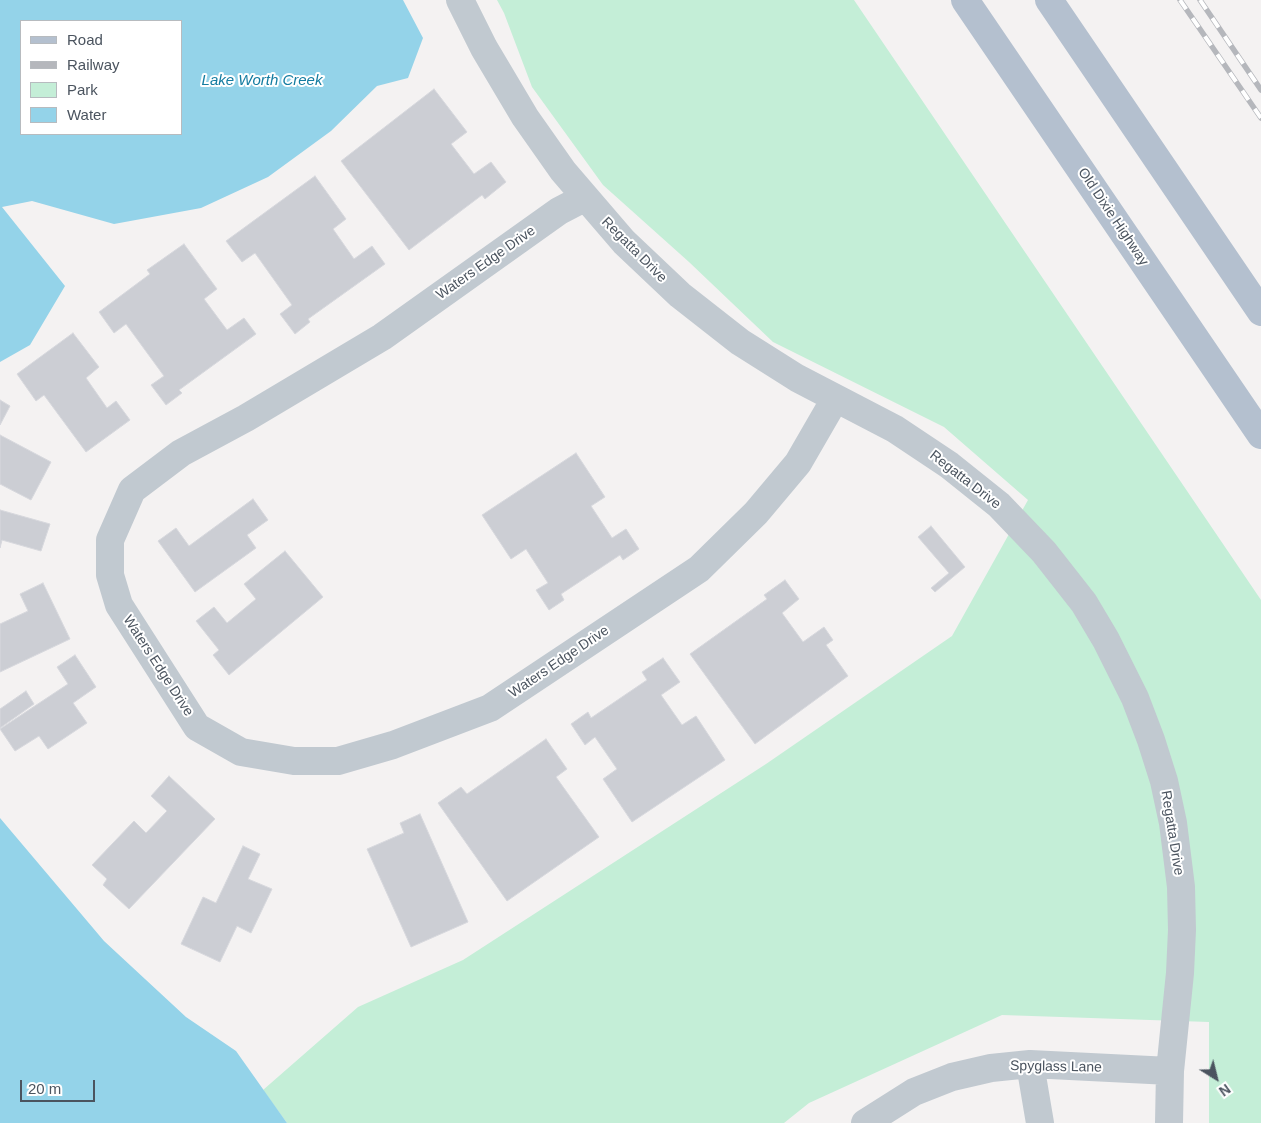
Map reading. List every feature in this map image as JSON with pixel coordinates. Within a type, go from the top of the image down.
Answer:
[{"type":"main road","name":"Old Dixie Highway","points":[[965,0],[1261,435]]},
{"type":"main road","points":[[1049,0],[1261,312]]},
{"type":"street","name":"Regatta Drive","points":[[460,0],[484,48],[525,117],[584,198],[624,242],[680,295],[740,342],[797,378],[895,430],[949,464],[999,506],[1044,552],[1084,604],[1106,640],[1135,698],[1164,781],[1173,823],[1181,887],[1182,930],[1180,974],[1170,1071],[1169,1123]]},
{"type":"street","name":"Waters Edge Drive","points":[[584,198],[559,211],[382,337],[246,418],[181,453],[132,490],[110,540],[110,575],[119,605],[197,727],[241,752],[294,761],[338,761],[393,745],[490,708],[699,569],[756,513],[798,463],[835,399]]},
{"type":"street","name":"Spyglass Lane","points":[[865,1123],[914,1092],[952,1077],[990,1068],[1030,1064],[1170,1071]]},
{"type":"street","points":[[1030,1064],[1040,1123]]},
{"type":"green space","points":[[497,0],[854,0],[1261,600],[1261,1123],[1209,1123],[1209,1022],[1002,1015],[809,1103],[784,1123],[287,1123],[263,1090],[358,1007],[463,960],[766,764],[952,636],[1028,500],[944,427],[773,342],[689,262],[603,185],[532,87],[504,13]]},
{"type":"water","name":"Lake Worth Creek","points":[[0,0],[403,0],[423,38],[408,78],[377,86],[331,131],[268,177],[201,208],[114,224],[32,201],[2,207],[65,286],[30,345],[0,362]]},
{"type":"water","points":[[0,818],[104,941],[186,1017],[236,1051],[287,1123],[0,1123]]},
{"type":"building","points":[[434,89],[467,132],[451,144],[474,174],[491,162],[506,182],[485,199],[482,195],[409,250],[341,161]]},
{"type":"building","points":[[315,176],[346,219],[333,229],[354,259],[372,246],[385,264],[308,319],[310,322],[295,334],[280,314],[292,305],[255,253],[242,262],[226,241]]},
{"type":"building","points":[[184,244],[217,289],[204,299],[227,330],[244,318],[256,334],[179,390],[182,393],[166,405],[151,385],[164,376],[126,324],[114,333],[99,312],[150,274],[147,270]]},
{"type":"building","points":[[73,333],[99,367],[86,378],[107,408],[116,401],[130,420],[86,452],[44,395],[36,401],[17,374]]},
{"type":"building","points":[[0,400],[10,406],[0,425]]},
{"type":"building","points":[[0,435],[51,462],[31,500],[0,484]]},
{"type":"building","points":[[576,453],[605,497],[591,506],[612,538],[626,529],[639,549],[623,560],[620,555],[561,594],[564,600],[549,610],[536,590],[548,583],[526,549],[511,559],[482,515]]},
{"type":"building","points":[[253,499],[268,520],[247,535],[256,548],[195,592],[158,541],[176,528],[189,546]]},
{"type":"building","points":[[0,510],[50,524],[41,551],[2,540],[0,548]]},
{"type":"building","points":[[931,526],[965,567],[935,592],[931,588],[949,573],[918,537]]},
{"type":"building","points":[[285,551],[323,597],[229,675],[213,655],[219,650],[196,621],[214,607],[227,623],[256,599],[244,584]]},
{"type":"building","points":[[785,580],[799,599],[782,613],[803,642],[824,627],[833,640],[826,645],[848,676],[755,744],[690,654],[767,599],[764,595]]},
{"type":"building","points":[[43,583],[70,639],[0,672],[0,624],[28,611],[20,594]]},
{"type":"building","points":[[75,655],[96,687],[73,703],[87,723],[48,749],[39,736],[15,751],[0,729],[68,684],[57,667]]},
{"type":"building","points":[[663,658],[680,682],[661,695],[682,725],[696,716],[725,760],[632,822],[603,779],[617,769],[595,737],[585,745],[571,724],[588,712],[591,718],[647,680],[642,672]]},
{"type":"building","points":[[26,691],[34,704],[0,728],[0,709]]},
{"type":"building","points":[[546,739],[567,769],[556,777],[599,837],[507,901],[438,803],[461,787],[467,794]]},
{"type":"building","points":[[169,776],[215,819],[129,909],[103,885],[107,879],[92,865],[134,821],[146,833],[167,811],[151,796]]},
{"type":"building","points":[[420,814],[468,922],[411,947],[367,849],[404,833],[400,823]]},
{"type":"building","points":[[243,846],[260,854],[248,879],[272,889],[251,933],[237,926],[220,962],[181,944],[203,897],[216,903]]},
{"type":"railway","points":[[1180,0],[1261,118]]},
{"type":"railway","points":[[1200,0],[1261,90]]}]
